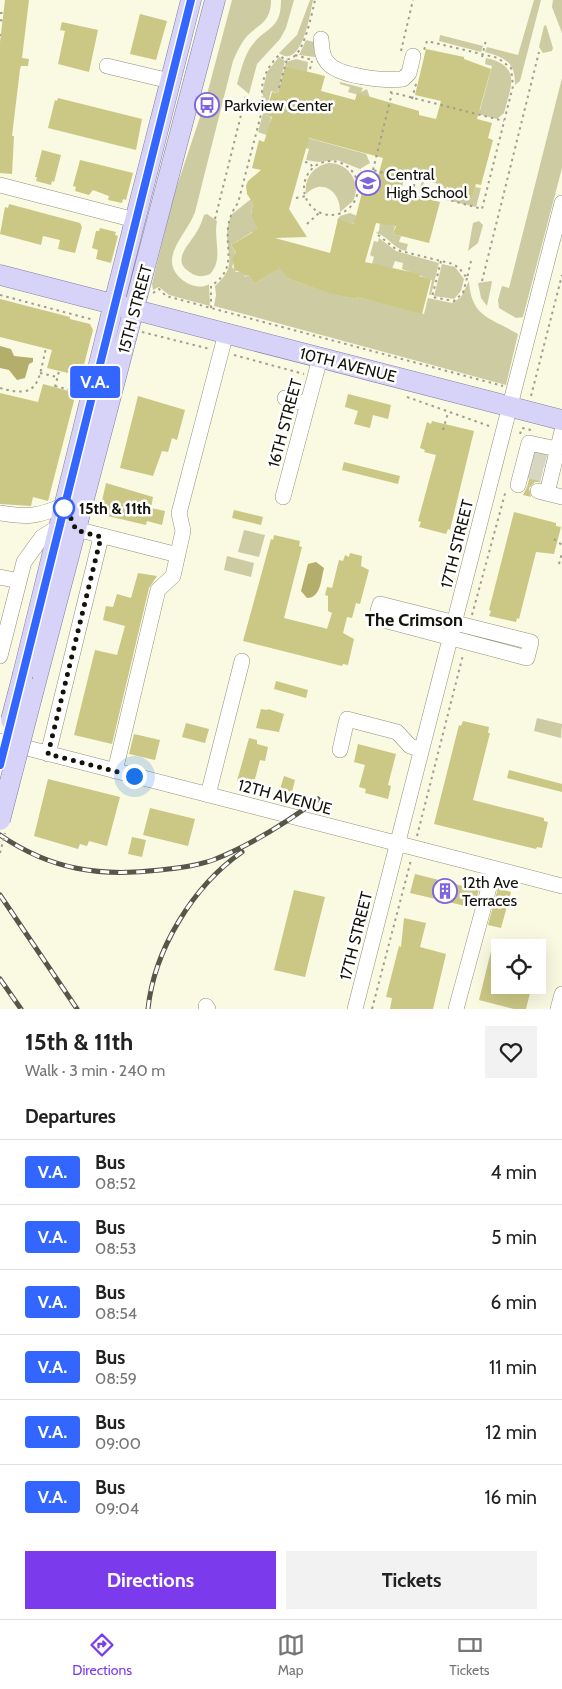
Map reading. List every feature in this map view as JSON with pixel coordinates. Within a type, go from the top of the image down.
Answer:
[{"type":"main road","name":"15TH STREET","points":[[0,765],[29,682],[70,549],[65,505],[191,0]]},
{"type":"main road","name":"15TH STREET","points":[[0,820],[29,682],[68,528],[137,302],[214,0]]},
{"type":"main road","name":"10TH AVENUE","points":[[0,275],[114,303],[137,302],[226,333],[521,413],[562,420]]},
{"type":"street","points":[[321,38],[322,51],[326,62],[334,67],[376,79],[403,80],[409,73],[412,55]]},
{"type":"street","points":[[107,66],[170,81]]},
{"type":"street","points":[[0,184],[135,220]]},
{"type":"street","name":"17TH STREET","points":[[355,1009],[491,478],[521,413],[562,203]]},
{"type":"street","points":[[115,771],[158,590],[174,576],[183,531],[179,513],[226,333]]},
{"type":"street","name":"16TH STREET","points":[[284,497],[320,358]]},
{"type":"street","points":[[285,398],[308,404]]},
{"type":"street","points":[[527,488],[562,431]]},
{"type":"street","points":[[527,488],[540,464]]},
{"type":"street","points":[[491,478],[562,497]]},
{"type":"street","points":[[5,514],[26,517],[42,515],[65,505]]},
{"type":"street","points":[[0,656],[24,562],[42,537],[68,528],[178,555]]},
{"type":"street","points":[[48,754],[101,537]]},
{"type":"street","points":[[0,577],[19,581]]},
{"type":"street","points":[[378,611],[455,622],[531,642],[527,658],[451,638],[378,611]]},
{"type":"street","points":[[208,795],[242,660]]},
{"type":"street","points":[[340,750],[348,719],[397,732],[410,746],[421,750]]},
{"type":"street","name":"12TH AVENUE","points":[[0,741],[562,886]]},
{"type":"street","points":[[456,1009],[494,869]]},
{"type":"street","points":[[558,1009],[562,994]]},
{"type":"path","points":[[279,88],[287,59],[295,55],[304,41],[315,0]]},
{"type":"path","points":[[412,55],[413,0]]},
{"type":"path","points":[[357,179],[373,170],[415,181],[413,190],[482,209],[514,77],[511,68],[503,61],[427,40],[412,55]]},
{"type":"path","points":[[482,56],[486,40]]},
{"type":"path","points":[[482,280],[539,52]]},
{"type":"path","points":[[211,308],[212,286],[220,280],[227,269],[230,255],[226,230],[230,215],[238,203],[262,112],[264,103],[261,94],[266,70],[279,55],[287,59]]},
{"type":"path","points":[[295,55],[312,60]]},
{"type":"path","points":[[412,99],[416,82]]},
{"type":"path","points":[[373,170],[394,85]]},
{"type":"path","points":[[215,219],[246,95]]},
{"type":"path","points":[[305,162],[310,163],[313,168]]},
{"type":"path","points":[[338,162],[346,166],[357,179],[357,197],[346,211],[328,215],[320,213],[312,208],[306,196],[304,183],[313,168],[320,163],[338,162]]},
{"type":"path","points":[[296,198],[306,196]]},
{"type":"path","points":[[308,224],[320,213]]},
{"type":"path","points":[[378,235],[398,250],[441,261],[459,268],[467,278]]},
{"type":"path","points":[[441,261],[432,297],[454,301],[463,293],[471,261]]},
{"type":"path","points":[[520,437],[521,413],[562,275]]},
{"type":"path","points":[[137,302],[159,289],[166,296],[211,308],[521,413]]},
{"type":"path","points":[[0,296],[96,322]]},
{"type":"path","points":[[0,388],[20,393],[34,388],[46,348]]},
{"type":"path","points":[[59,371],[55,386],[78,392],[80,384]]},
{"type":"path","points":[[40,373],[57,377]]},
{"type":"path","points":[[4,394],[5,390]]},
{"type":"path","points":[[406,397],[488,424],[494,431]]},
{"type":"path","points":[[443,430],[448,412]]},
{"type":"path","points":[[472,616],[527,488]]},
{"type":"path","points":[[554,539],[562,545]]},
{"type":"path","points":[[559,564],[562,552]]},
{"type":"path","points":[[372,1009],[463,655],[462,652]]},
{"type":"shaded area","points":[[232,0],[271,0],[266,19],[244,40],[233,61],[195,212],[172,257],[177,275],[187,283],[198,286],[209,284],[210,306],[169,295],[159,287],[153,290],[152,284],[173,198],[205,102]]},
{"type":"shaded area","points":[[281,0],[294,0],[286,28],[280,39],[257,64],[249,94],[237,84],[243,63],[253,44],[276,22],[279,17]]},
{"type":"shaded area","points":[[310,0],[313,0],[310,17],[304,38],[299,47],[294,54],[287,56],[279,53],[297,35]]},
{"type":"shaded area","points":[[534,0],[541,0],[520,81],[515,85],[515,77],[508,62],[499,56],[485,52],[487,47],[518,55]]},
{"type":"shaded area","points":[[553,0],[562,0],[562,33],[552,7]]},
{"type":"shaded area","points":[[546,25],[553,48],[552,51],[543,53],[539,47],[544,26]]},
{"type":"shaded area","points":[[440,35],[483,46],[481,52],[439,41]]},
{"type":"shaded area","points":[[306,40],[314,42],[315,57],[299,55]]},
{"type":"shaded area","points":[[279,57],[285,61],[278,93],[271,91],[265,115],[271,117],[269,136],[258,132],[266,102],[262,93],[267,72]]},
{"type":"shaded area","points":[[486,58],[505,66],[511,78],[511,86],[504,113],[497,119],[470,112],[472,109],[480,110],[492,66],[485,64]]},
{"type":"shaded area","points":[[296,59],[308,62],[307,72],[285,66],[286,62]]},
{"type":"shaded area","points":[[562,78],[562,168],[523,317],[516,318],[499,308],[498,300],[502,286],[509,288]]},
{"type":"shaded area","points":[[340,82],[363,88],[361,92],[367,89],[370,98],[348,92],[350,87],[340,84]]},
{"type":"shaded area","points":[[297,135],[366,154],[370,163],[360,169],[337,160],[318,162],[306,160],[309,149],[295,145]]},
{"type":"shaded area","points":[[329,163],[342,166],[348,170],[355,181],[356,187],[353,201],[340,212],[338,199],[330,190],[319,187],[312,189],[306,194],[308,178],[318,167]]},
{"type":"shaded area","points":[[422,180],[424,180],[423,188],[441,193],[444,185],[447,186],[444,199],[419,192]]},
{"type":"shaded area","points":[[475,187],[481,188],[476,207],[447,200],[448,197],[455,199],[456,195],[472,199]]},
{"type":"shaded area","points":[[251,199],[253,203],[251,214],[262,236],[258,241],[252,232],[231,245],[236,254],[233,256],[235,259],[232,267],[236,272],[243,272],[245,277],[249,275],[254,284],[275,271],[270,262],[275,259],[289,279],[332,294],[356,299],[356,297],[424,314],[428,298],[452,303],[461,297],[469,281],[474,303],[479,310],[492,320],[518,334],[506,385],[214,306],[215,286],[222,279],[228,268],[227,232],[231,215]]},
{"type":"shaded area","points":[[350,213],[357,216],[355,224],[337,220],[340,216]]},
{"type":"shaded area","points":[[207,214],[217,221],[217,256],[214,268],[210,274],[198,276],[185,268],[182,258],[204,215]]},
{"type":"shaded area","points":[[479,221],[483,225],[478,243],[468,251],[473,223]]},
{"type":"shaded area","points":[[380,222],[395,226],[393,234],[401,236],[399,242],[408,244],[406,251],[398,248],[376,233],[379,231]]},
{"type":"shaded area","points":[[379,238],[396,251],[439,263],[431,295],[429,295],[432,280],[402,269],[403,263],[395,261],[392,269],[372,264],[374,257],[370,255],[374,241],[378,242]]},
{"type":"shaded area","points":[[442,264],[455,267],[464,279],[461,291],[454,299],[434,296]]},
{"type":"shaded area","points":[[491,281],[487,306],[481,298],[478,283]]},
{"type":"shaded area","points":[[0,346],[11,349],[14,356],[33,358],[25,378],[17,380],[9,370],[0,368]]},
{"type":"shaded area","points":[[244,530],[265,535],[259,557],[238,552]]},
{"type":"shaded area","points":[[227,556],[254,563],[251,577],[224,570]]},
{"type":"shaded area","points":[[316,562],[324,568],[321,582],[315,595],[307,598],[301,591],[308,564]]},
{"type":"shaded area","points":[[537,718],[562,724],[561,738],[534,731]]},
{"type":"building","points":[[5,0],[29,0],[22,58],[29,59],[28,66],[21,66],[20,69],[12,136],[14,136],[12,174],[0,173],[0,42]]},
{"type":"building","points":[[140,14],[167,21],[156,60],[130,54]]},
{"type":"building","points":[[62,22],[98,30],[89,72],[58,64],[65,31],[60,30]]},
{"type":"building","points":[[426,49],[464,57],[464,59],[491,69],[477,119],[492,123],[488,138],[493,140],[481,185],[476,184],[472,199],[447,193],[448,187],[405,174],[401,192],[440,202],[429,243],[393,234],[396,226],[376,223],[365,262],[420,274],[419,276],[431,279],[422,314],[356,297],[356,299],[331,294],[289,279],[280,268],[254,284],[249,275],[245,276],[243,273],[234,270],[233,256],[236,253],[231,245],[258,229],[251,215],[253,203],[247,194],[246,186],[248,181],[261,170],[252,168],[259,140],[264,142],[272,117],[265,115],[272,92],[278,93],[285,66],[325,76],[321,91],[355,100],[357,93],[419,111],[419,115],[436,119],[441,101],[415,95]],"holes":[[[309,138],[383,158],[377,180],[366,177],[354,224],[338,219],[330,253],[275,238],[307,237],[289,209]]]},
{"type":"building","points":[[58,98],[142,119],[136,150],[48,128],[55,100],[57,101]]},
{"type":"building","points":[[42,150],[61,155],[54,182],[52,181],[51,185],[36,181],[37,177],[35,177]]},
{"type":"building","points":[[80,160],[133,173],[126,200],[123,199],[122,203],[108,200],[109,196],[93,190],[89,195],[75,191],[76,187],[73,186]]},
{"type":"building","points":[[9,204],[80,223],[82,227],[75,253],[58,249],[60,240],[43,236],[41,245],[0,234],[5,207],[8,208]]},
{"type":"building","points":[[100,228],[116,232],[115,235],[118,236],[111,263],[96,259],[98,250],[92,248],[96,231],[99,231]]},
{"type":"building","points":[[0,299],[90,324],[93,330],[81,376],[47,368],[52,350],[0,337]]},
{"type":"building","points":[[43,384],[76,393],[48,501],[33,497],[31,506],[0,504],[0,393],[38,402]]},
{"type":"building","points":[[348,394],[391,405],[388,419],[373,415],[370,428],[354,424],[358,411],[345,407]]},
{"type":"building","points":[[138,396],[185,410],[177,440],[172,438],[168,452],[162,451],[153,476],[120,468]]},
{"type":"building","points":[[432,421],[474,431],[450,530],[448,529],[446,534],[419,527],[421,522],[418,521],[436,455],[424,452],[425,450],[420,448],[427,422],[431,424]]},
{"type":"building","points":[[536,454],[546,456],[540,482],[535,482],[529,488],[531,497],[523,495]]},
{"type":"building","points":[[344,462],[400,476],[398,484],[342,470]]},
{"type":"building","points":[[106,483],[153,497],[151,508],[165,511],[162,525],[147,521],[146,525],[99,514]]},
{"type":"building","points":[[234,510],[263,517],[261,525],[232,518]]},
{"type":"building","points":[[514,512],[556,523],[556,526],[561,527],[554,554],[536,552],[519,619],[517,618],[516,622],[489,616]]},
{"type":"building","points":[[274,535],[300,541],[299,546],[302,547],[284,618],[327,629],[332,613],[328,611],[328,596],[325,595],[327,587],[332,588],[339,560],[343,561],[345,555],[349,557],[350,553],[362,556],[361,566],[369,570],[360,604],[356,603],[352,618],[347,617],[343,633],[354,639],[348,665],[343,664],[342,666],[243,641],[271,539],[273,540]]},
{"type":"building","points":[[138,573],[157,576],[149,588],[112,744],[74,735],[95,650],[117,655],[125,626],[103,620],[106,606],[113,607],[117,594],[131,598]]},
{"type":"building","points":[[276,681],[308,690],[306,698],[274,689]]},
{"type":"building","points":[[261,709],[284,714],[279,732],[256,728]]},
{"type":"building","points":[[463,721],[489,727],[488,733],[490,733],[473,800],[544,818],[544,821],[548,822],[542,848],[537,847],[536,849],[434,824],[459,725],[461,726]]},
{"type":"building","points":[[186,723],[209,729],[205,743],[182,737]]},
{"type":"building","points":[[134,734],[160,740],[155,760],[129,754]]},
{"type":"building","points":[[249,738],[257,740],[257,744],[268,747],[265,761],[260,760],[255,779],[252,779],[251,785],[237,781]]},
{"type":"building","points":[[358,744],[396,754],[388,785],[391,786],[388,799],[365,793],[366,789],[359,787],[365,765],[354,762]]},
{"type":"building","points":[[509,770],[562,784],[562,792],[507,778]]},
{"type":"building","points":[[284,776],[295,780],[292,792],[280,789]]},
{"type":"building","points":[[48,779],[120,797],[107,846],[89,841],[87,846],[80,844],[78,849],[34,836]]},
{"type":"building","points":[[150,808],[195,819],[188,846],[143,835]]},
{"type":"building","points":[[132,837],[146,840],[142,857],[128,854]]},
{"type":"building","name":"12th Ave Terraces","points":[[415,874],[479,890],[474,908],[410,893]]},
{"type":"building","points":[[498,888],[511,892],[501,928],[488,925]]},
{"type":"building","points":[[294,890],[325,897],[305,977],[274,970]]},
{"type":"building","points":[[404,918],[426,923],[420,947],[446,954],[433,1009],[390,1009],[392,998],[386,997],[399,946],[401,947]]},
{"type":"building","points":[[491,951],[491,994],[530,994],[526,1009],[514,1009],[479,1000]]},
{"type":"tunnel","points":[[533,457],[546,460]]},
{"type":"tunnel","points":[[529,471],[542,474]]},
{"type":"railway","points":[[0,835],[38,856],[77,868],[117,872],[167,869],[200,864],[241,848],[268,833],[318,799]]},
{"type":"railway","points":[[148,1009],[158,964],[167,942],[179,921],[207,883],[242,852]]},
{"type":"railway","points":[[0,895],[77,1009]]},
{"type":"railway","points":[[0,979],[21,1009]]},
{"type":"bus line","name":"V.A.","points":[[0,765],[191,0]]},
{"type":"place","name":"Parkview Center","points":[[207,105]]},
{"type":"place","name":"Central High School","points":[[368,183]]},
{"type":"place","name":"15th & 11th","points":[[64,508]]},
{"type":"place","name":"12th Ave Terraces","points":[[445,891]]},
{"type":"district","name":"The Crimson","points":[[414,620]]},
{"type":"route","points":[[64,508],[65,505],[76,530],[101,537],[48,754],[134,776]]}]
